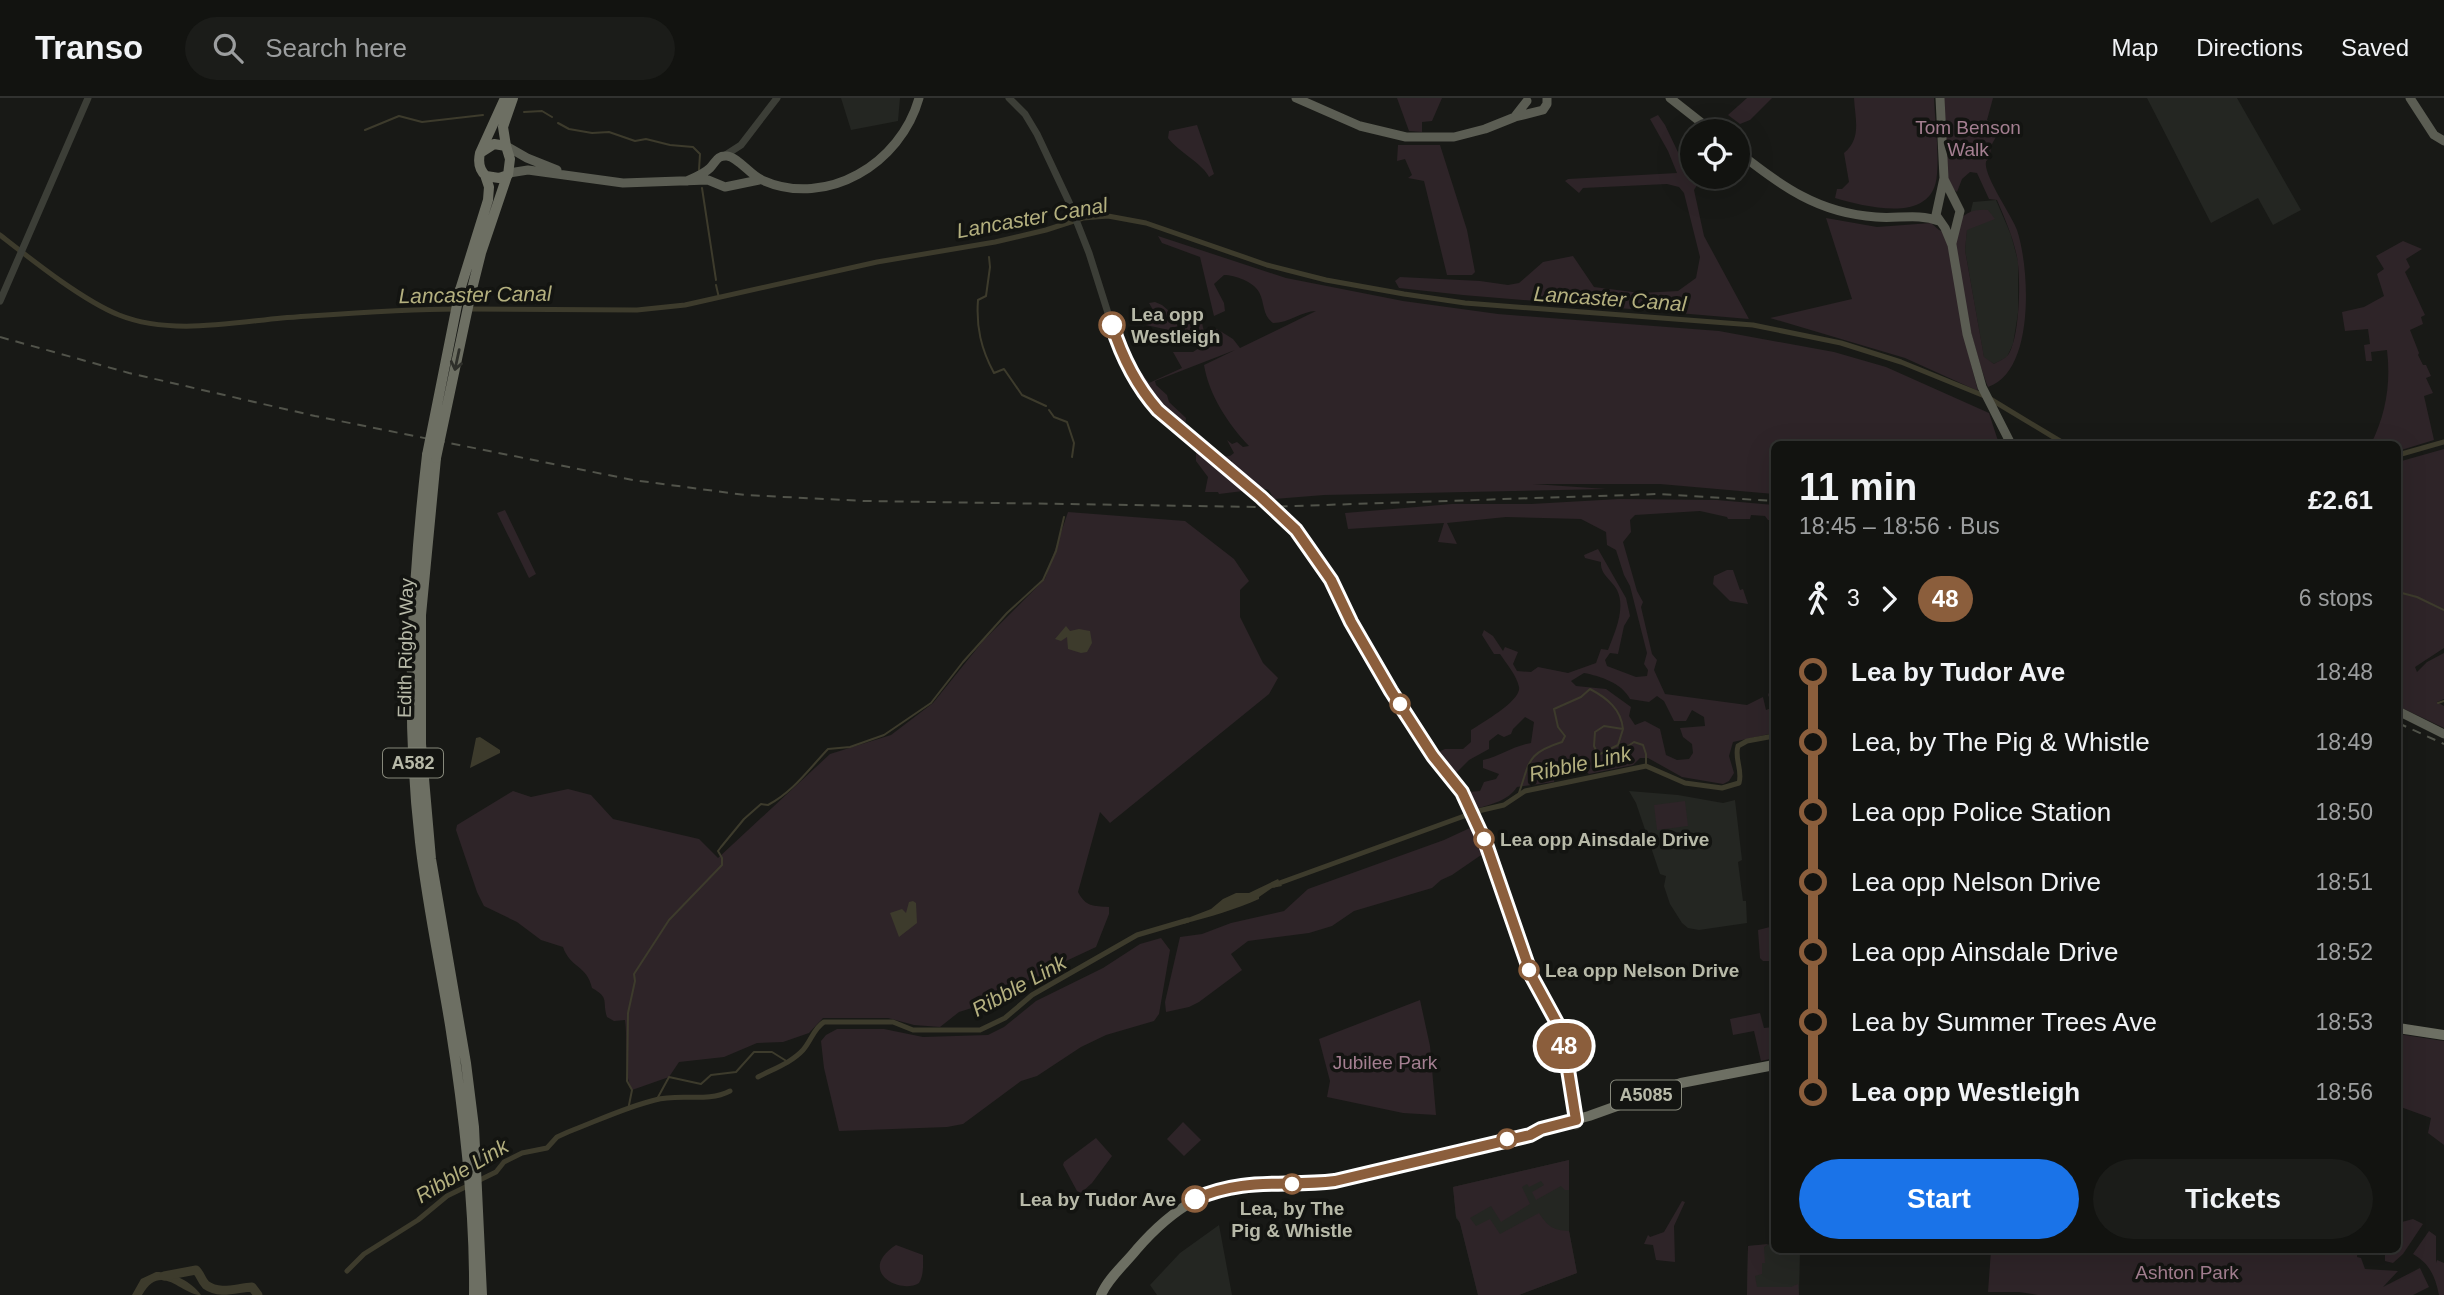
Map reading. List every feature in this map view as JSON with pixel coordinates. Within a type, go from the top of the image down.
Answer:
[{"type":"highway","points":[[482,150],[505,98]]},
{"type":"highway","name":"A582","points":[[508,174],[510,159],[503,127],[513,98]]},
{"type":"highway","points":[[482,150],[494,144],[506,146]]},
{"type":"highway","name":"A582","points":[[482,150],[480,167],[485,175]]},
{"type":"highway","points":[[485,175],[499,178],[508,174]]},
{"type":"highway","name":"Edith Rigby Way","points":[[466,292],[508,174]]},
{"type":"highway","name":"Edith Rigby Way","points":[[482,1295],[478,1263],[474,1126],[426,886],[413,773],[412,603],[432,457],[488,201],[489,187],[485,175]]},
{"type":"highway","points":[[2401,1028],[2444,1035]]},
{"type":"highway","name":"A5085","points":[[1099,1293],[1165,1219],[1188,1202],[1206,1194],[1243,1184],[1311,1184],[1335,1181],[1530,1135],[1541,1129],[1576,1123],[1681,1083],[1771,1066]]},
{"type":"highway","name":"Edith Rigby Way","points":[[474,1295],[478,1263]]},
{"type":"main road","points":[[710,167],[710,175],[723,187],[759,180],[809,189],[854,178],[878,162],[892,148],[919,98]]},
{"type":"main road","points":[[1296,98],[1360,126],[1406,137],[1454,137],[1485,130],[1515,117],[1543,110],[1549,100]]},
{"type":"main road","points":[[1670,98],[1697,119]]},
{"type":"main road","points":[[1940,98],[1944,178],[1936,215],[1952,245],[1967,334],[1982,387],[2009,441]]},
{"type":"main road","points":[[2410,98],[2434,135],[2444,141]]},
{"type":"main road","points":[[1515,117],[1527,99]]},
{"type":"main road","points":[[1527,99],[1530,109],[1536,112]]},
{"type":"main road","points":[[506,146],[527,158],[572,176]]},
{"type":"main road","points":[[687,181],[724,156],[739,163],[759,180]]},
{"type":"main road","points":[[1750,161],[1784,187],[1816,204],[1839,212],[1869,217],[1916,215],[1947,224],[1957,219]]},
{"type":"main road","points":[[735,185],[741,175],[739,163]]},
{"type":"main road","points":[[508,174],[528,170],[623,183],[714,181]]},
{"type":"main road","points":[[1944,178],[1953,201],[1959,208],[1952,245]]},
{"type":"main road","points":[[1916,215],[1946,199],[1953,201]]},
{"type":"main road","points":[[2401,712],[2444,734]]},
{"type":"street","points":[[0,301],[88,98]]},
{"type":"street","points":[[724,156],[741,145],[777,98]]},
{"type":"street","points":[[1009,98],[1037,134],[1079,227],[1120,351],[1145,395],[1168,420],[1261,497],[1296,530],[1331,580],[1351,622],[1391,691],[1470,808],[1486,844],[1532,977],[1562,1032],[1576,1123]]},
{"type":"street","points":[[739,163],[741,145]]},
{"type":"shaded area","points":[[841,98],[900,98],[898,121],[851,130]]},
{"type":"shaded area","points":[[2147,98],[2237,98],[2301,210],[2273,225],[2258,198],[2211,223]]},
{"type":"shaded area","points":[[1996,200],[2011,235],[2018,261],[2018,313],[2013,344],[2007,357],[1994,364],[1984,358],[1965,250],[1973,202]]},
{"type":"shaded area","points":[[1066,626],[1070,631],[1090,631],[1092,643],[1087,652],[1068,649],[1067,637],[1061,641],[1055,639]]},
{"type":"shaded area","points":[[480,737],[500,750],[500,753],[470,768],[476,738]]},
{"type":"shaded area","points":[[1629,791],[1678,795],[1723,803],[1735,800],[1742,860],[1738,862],[1743,901],[1746,901],[1747,923],[1699,930],[1688,928],[1682,923],[1670,904],[1664,886],[1666,876],[1660,874],[1636,803]]},
{"type":"shaded area","points":[[1278,879],[1282,886],[1272,888],[1259,899],[1183,924],[1180,921],[1211,909],[1236,893],[1249,893]]},
{"type":"shaded area","points":[[909,902],[916,903],[917,923],[899,937],[890,913],[902,909],[906,913]]},
{"type":"shaded area","points":[[1569,1160],[1569,1231],[1577,1273],[1519,1295],[1478,1295],[1460,1223],[1456,1218],[1453,1187]]},
{"type":"shaded area","points":[[1219,1225],[1232,1295],[1157,1295],[1150,1285],[1180,1253]]},
{"type":"shaded area","points":[[1771,1244],[1771,1253],[1800,1253],[1799,1295],[1747,1295],[1748,1246]]},
{"type":"shaded area","points":[[156,1272],[182,1279],[201,1295],[164,1280],[149,1285],[142,1295],[132,1295],[141,1279]]},
{"type":"green space","points":[[1397,98],[1442,98],[1432,121],[1422,122],[1422,132],[1409,131]]},
{"type":"green space","points":[[1747,98],[1772,98],[1750,120],[1733,119],[1728,115]]},
{"type":"green space","points":[[1854,98],[1934,98],[1937,174],[1933,190],[1924,201],[1912,206],[1881,208],[1835,198],[1837,189],[1842,189],[1849,182],[1844,153],[1855,135]]},
{"type":"green space","name":"Tom Benson Walk","points":[[1944,98],[1993,98],[1987,120],[2001,128],[1991,147],[1986,168],[2017,230],[2025,269],[2025,318],[2021,341],[2014,362],[2003,378],[1988,387],[1970,329],[1959,277],[1956,234],[1959,221],[1968,213],[1980,210],[1988,210],[1995,219],[1967,230],[1965,250],[1984,357],[1994,364],[2008,355],[2015,335],[2019,293],[2017,257],[1997,200],[1989,199],[1977,173],[1970,172],[1962,179],[1957,192],[1948,185]]},
{"type":"green space","points":[[1658,115],[1680,156],[1680,188],[1667,184],[1583,188],[1579,193],[1565,181],[1677,173],[1650,119]]},
{"type":"green space","points":[[1197,125],[1214,174],[1209,177],[1168,138],[1169,131]]},
{"type":"green space","points":[[1398,145],[1440,145],[1467,230],[1475,272],[1472,275],[1447,275],[1424,181],[1408,178],[1412,175],[1405,159],[1397,161]]},
{"type":"green space","points":[[1681,189],[1695,189],[1704,236],[1749,319],[1463,295],[1399,288],[1395,281],[1400,277],[1508,285],[1519,283],[1543,262],[1573,256],[1594,287],[1640,293],[1678,291],[1696,278],[1700,257],[1684,193]]},
{"type":"green space","points":[[1826,218],[1877,227],[1931,223],[1948,233],[1966,344],[1978,391],[1905,358],[1770,318],[1852,299]]},
{"type":"green space","points":[[1158,236],[1286,278],[1403,301],[1498,314],[1719,331],[1834,352],[1886,367],[1989,413],[1998,441],[1771,441],[1771,494],[1660,484],[1533,484],[1607,489],[1324,495],[1274,499],[1269,490],[1256,487],[1231,465],[1232,460],[1228,462],[1221,457],[1234,453],[1227,440],[1232,444],[1237,442],[1243,447],[1249,446],[1220,408],[1204,365],[1235,350],[1155,381],[1167,395],[1169,402],[1186,418],[1185,427],[1162,406],[1140,374],[1142,373],[1149,383],[1182,368],[1173,352],[1193,352],[1205,344],[1219,340],[1219,334],[1211,334],[1197,346],[1185,343],[1185,317],[1193,315],[1195,320],[1201,318],[1204,332],[1217,329],[1233,339],[1240,348],[1316,311],[1273,323],[1265,313],[1257,288],[1244,280],[1224,275],[1214,284],[1225,311],[1214,316],[1200,257],[1162,243]]},
{"type":"green space","points":[[2403,241],[2422,249],[2406,259],[2410,267],[2405,272],[2425,315],[2421,317],[2423,324],[2410,330],[2418,355],[2431,376],[2426,378],[2433,393],[2424,396],[2434,440],[2401,450],[2401,441],[2372,441],[2386,398],[2387,350],[2371,352],[2372,361],[2366,361],[2364,345],[2370,344],[2368,329],[2345,331],[2342,312],[2364,307],[2384,296],[2377,274],[2384,269],[2376,256]]},
{"type":"green space","points":[[1155,302],[1176,317],[1178,332],[1146,325],[1159,320],[1149,303]]},
{"type":"green space","points":[[2444,449],[2444,648],[2415,667],[2417,672],[2427,662],[2444,653],[2444,699],[2437,702],[2444,706],[2444,728],[2401,707],[2401,461]]},
{"type":"green space","points":[[1196,450],[1243,491],[1219,494],[1205,492],[1208,477],[1196,461]]},
{"type":"green space","points":[[1619,499],[1717,500],[1771,505],[1771,520],[1765,516],[1751,515],[1750,519],[1728,519],[1700,511],[1635,515],[1630,520],[1631,532],[1623,542],[1637,591],[1643,602],[1641,607],[1652,654],[1657,660],[1654,670],[1665,694],[1747,705],[1763,697],[1766,710],[1771,708],[1771,734],[1733,742],[1729,756],[1734,773],[1729,781],[1723,784],[1682,777],[1648,758],[1640,758],[1633,765],[1589,774],[1574,761],[1562,762],[1553,772],[1554,782],[1517,787],[1504,799],[1476,809],[1469,792],[1480,791],[1484,782],[1496,779],[1499,774],[1483,768],[1483,760],[1531,743],[1534,722],[1525,717],[1511,734],[1504,737],[1498,734],[1489,741],[1489,749],[1469,760],[1455,774],[1436,753],[1445,749],[1463,749],[1471,742],[1471,730],[1500,711],[1518,692],[1514,674],[1500,654],[1494,654],[1482,635],[1484,630],[1493,636],[1503,651],[1505,647],[1518,652],[1513,664],[1517,671],[1531,672],[1538,667],[1568,673],[1596,663],[1601,649],[1608,650],[1614,636],[1620,604],[1617,590],[1604,574],[1601,562],[1585,558],[1584,555],[1598,549],[1626,598],[1630,616],[1624,626],[1618,654],[1610,653],[1605,660],[1607,666],[1636,677],[1647,676],[1648,670],[1644,664],[1647,653],[1630,586],[1616,550],[1607,545],[1606,532],[1581,519],[1506,517],[1447,523],[1457,544],[1438,542],[1444,523],[1348,529],[1345,513],[1452,504],[1531,504]],"holes":[[[1584,673],[1603,678],[1622,689],[1630,699],[1649,702],[1657,696],[1664,701],[1674,721],[1686,721],[1692,710],[1704,717],[1705,726],[1680,728],[1683,737],[1692,744],[1693,753],[1689,759],[1677,760],[1666,755],[1660,729],[1645,721],[1635,725],[1629,716],[1631,707],[1606,689],[1576,686],[1571,681]]]},
{"type":"green space","points":[[505,510],[536,574],[529,578],[497,513]]},
{"type":"green space","points":[[1068,512],[1185,521],[1234,559],[1249,581],[1240,590],[1240,617],[1263,663],[1278,678],[1269,694],[1110,823],[1100,812],[1078,892],[1090,905],[1109,907],[1109,914],[1096,947],[1066,961],[1061,967],[1027,981],[1007,997],[959,1012],[940,1027],[914,1025],[888,1018],[823,1018],[809,1033],[783,1042],[757,1043],[724,1057],[679,1062],[669,1077],[632,1090],[627,1066],[625,1020],[614,1021],[607,1017],[603,997],[592,988],[590,980],[570,959],[563,947],[541,940],[517,922],[484,906],[456,830],[457,825],[513,791],[531,797],[568,789],[591,795],[613,819],[699,839],[718,858],[830,754],[891,735],[933,703],[983,641],[1045,579]]},
{"type":"green space","points":[[1733,570],[1748,604],[1730,601],[1713,584],[1714,576]]},
{"type":"green space","points":[[1685,801],[1688,826],[1657,830],[1654,805]]},
{"type":"green space","points":[[1472,827],[1484,853],[1432,888],[1354,911],[1332,926],[1309,933],[1248,941],[1231,954],[1242,970],[1199,1002],[1166,1012],[1165,1002],[1180,937],[1202,934],[1231,923],[1284,911],[1308,889],[1444,840]]},
{"type":"green space","points":[[1771,927],[1771,961],[1763,961],[1760,958],[1758,930]]},
{"type":"green space","points":[[1161,938],[1170,950],[1159,1014],[1154,1021],[1106,1035],[1081,1047],[1037,1076],[1021,1081],[963,1124],[839,1131],[824,1068],[821,1041],[826,1035],[837,1029],[884,1029],[923,1037],[988,1035],[1004,1027],[1036,1001],[1103,968],[1140,944]]},
{"type":"green space","name":"Jubilee Park","points":[[1420,1000],[1430,1046],[1436,1115],[1403,1113],[1327,1097],[1330,1081],[1319,1039]]},
{"type":"green space","points":[[1760,1013],[1764,1028],[1771,1027],[1771,1059],[1761,1061],[1754,1031],[1733,1035],[1730,1019]]},
{"type":"green space","points":[[2401,1034],[2444,1041],[2444,1145],[2428,1133],[2431,1118],[2401,1107]]},
{"type":"green space","points":[[1183,1122],[1201,1140],[1184,1156],[1167,1139]]},
{"type":"green space","points":[[1096,1138],[1112,1156],[1081,1193],[1077,1191],[1063,1165]]},
{"type":"green space","points":[[1569,1160],[1569,1190],[1561,1186],[1536,1200],[1532,1192],[1544,1185],[1541,1181],[1529,1187],[1527,1184],[1522,1187],[1530,1204],[1501,1222],[1491,1206],[1470,1218],[1476,1226],[1490,1219],[1500,1234],[1539,1213],[1551,1227],[1569,1231],[1577,1273],[1519,1295],[1478,1295],[1456,1216],[1453,1187]]},
{"type":"green space","points":[[1682,1201],[1685,1202],[1674,1226],[1675,1262],[1656,1260],[1653,1245],[1644,1244],[1648,1235],[1650,1237],[1664,1232]]},
{"type":"green space","points":[[2413,1219],[2423,1224],[2403,1254],[2393,1263],[2385,1261],[2385,1253],[2401,1253],[2401,1222]]},
{"type":"green space","points":[[2429,1231],[2436,1236],[2436,1263],[2437,1260],[2444,1263],[2444,1295],[2439,1295],[2428,1266],[2413,1254]]},
{"type":"green space","points":[[1768,1244],[1764,1247],[1765,1263],[1762,1263],[1762,1274],[1755,1276],[1757,1287],[1791,1287],[1798,1284],[1799,1295],[1747,1295],[1748,1246]]},
{"type":"green space","points":[[896,1245],[923,1255],[919,1283],[902,1286],[885,1278],[881,1272],[880,1264],[885,1255]]},
{"type":"green space","name":"Ashton Park","points":[[1991,1253],[2358,1253],[2357,1257],[2361,1258],[2365,1269],[2398,1271],[2383,1287],[2420,1268],[2429,1287],[2413,1295],[2038,1295],[1988,1292]]},
{"type":"waterway","points":[[524,112],[542,111],[552,117]]},
{"type":"waterway","points":[[365,130],[399,116],[422,122],[483,115]]},
{"type":"waterway","points":[[558,123],[569,129],[592,133],[609,132],[635,141],[646,139],[693,147],[700,154],[699,170]]},
{"type":"waterway","points":[[702,188],[716,280]]},
{"type":"waterway","name":"Lancaster Canal","points":[[467,309],[637,310],[685,305],[877,262],[995,242],[1083,218],[1108,216],[1146,223],[1267,265],[1326,280],[1404,294],[1465,303],[1753,325],[1841,343],[1901,362],[1987,397],[2060,441]]},
{"type":"waterway","name":"Lancaster Canal","points":[[0,235],[89,300],[119,315],[158,325],[221,325],[348,313],[457,309]]},
{"type":"waterway","points":[[989,257],[986,296],[978,300],[980,338],[986,355],[994,373],[1004,369],[1022,395],[1046,406]]},
{"type":"waterway","points":[[716,285],[719,298]]},
{"type":"waterway","points":[[1049,410],[1054,417],[1067,422],[1074,443],[1072,457]]},
{"type":"waterway","name":"Lancaster Canal","points":[[2401,454],[2444,442]]},
{"type":"waterway","points":[[628,1110],[632,1090],[627,1081],[628,1013],[634,974],[669,920],[722,865],[718,851],[744,819],[761,804],[768,805],[785,794],[828,749],[850,747],[884,735],[931,703],[1007,613],[1043,580],[1056,551],[1064,517]]},
{"type":"waterway","points":[[2401,593],[2444,610]]},
{"type":"waterway","points":[[1519,793],[1525,773],[1536,755],[1562,742],[1565,736],[1558,727],[1554,709],[1581,697],[1590,689],[1612,705],[1623,729],[1604,726],[1595,732],[1594,746],[1598,755],[1618,745]]},
{"type":"waterway","points":[[2438,703],[2444,701]]},
{"type":"waterway","points":[[1623,729],[1618,745],[1625,748],[1634,742],[1643,745],[1646,766]]},
{"type":"waterway","name":"Ribble Link","points":[[1274,885],[1478,811],[1504,805],[1525,791],[1646,766],[1685,783],[1722,788],[1739,783],[1738,746],[1747,741],[1771,737]]},
{"type":"waterway","name":"Ribble Link","points":[[758,1077],[798,1055],[824,1022],[893,1022],[913,1030],[980,1030],[1005,1018],[1032,995],[1137,935],[1188,920]]},
{"type":"waterway","points":[[657,1099],[669,1077],[701,1084],[711,1075],[736,1072],[754,1052],[772,1052],[788,1062]]},
{"type":"waterway","name":"Ribble Link","points":[[347,1271],[364,1254],[418,1220],[447,1196],[496,1172],[504,1162],[522,1153],[547,1148],[557,1137],[644,1103],[664,1098],[721,1095],[730,1091]]},
{"type":"waterway","points":[[164,1276],[196,1270],[204,1283],[211,1288],[222,1290],[252,1287],[258,1295]]},
{"type":"railway","points":[[0,337],[129,373],[315,416],[633,480],[745,495],[865,501],[1263,507],[1658,494],[1771,501]]},
{"type":"railway","points":[[2401,724],[2444,744]]},
{"type":"bus line","name":"48","points":[[1112,325],[1126,363],[1145,395],[1158,410],[1296,530],[1331,580],[1351,622],[1391,691],[1433,756],[1462,792],[1486,844],[1532,977],[1562,1032],[1576,1120],[1541,1129],[1530,1135],[1335,1181],[1311,1184],[1243,1184],[1223,1188],[1195,1199]]},
{"type":"place","name":"Lea opp Westleigh","points":[[1112,325]]},
{"type":"place","name":"Lea opp Ainsdale Drive","points":[[1484,839]]},
{"type":"place","name":"Lea opp Nelson Drive","points":[[1529,970]]},
{"type":"place","name":"Lea, by The Pig & Whistle","points":[[1292,1184]]},
{"type":"place","name":"Lea by Tudor Ave","points":[[1195,1199]]}]
